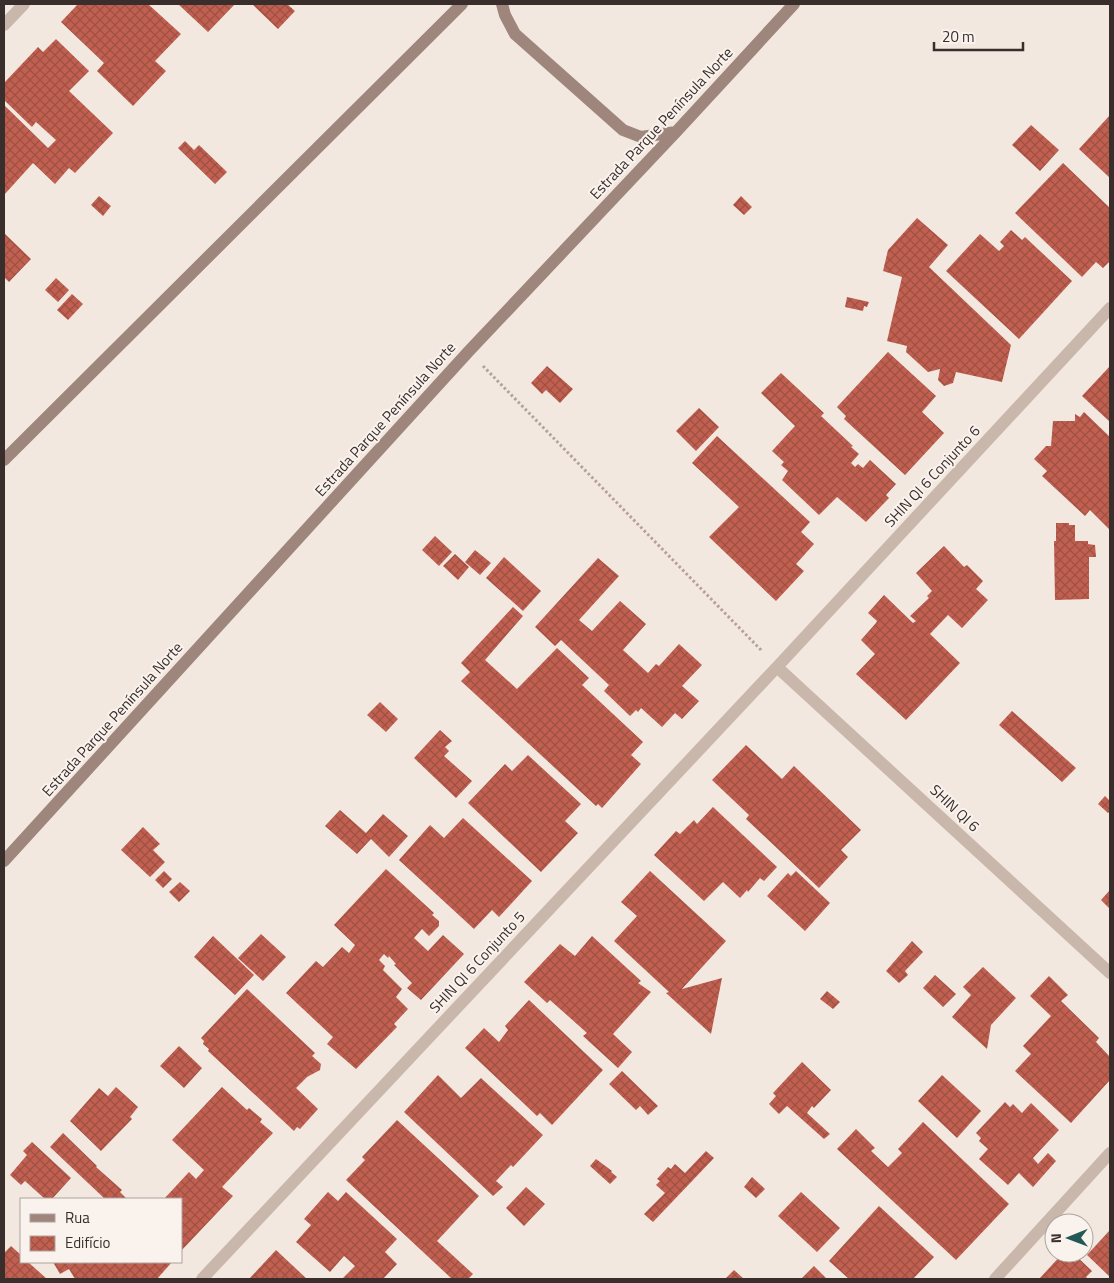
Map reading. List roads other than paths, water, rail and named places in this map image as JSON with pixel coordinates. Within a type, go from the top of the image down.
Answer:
[{"type":"main road","points":[[4,460],[462,4]]},
{"type":"main road","points":[[502,4],[505,15],[515,34],[623,130],[641,137],[676,132]]},
{"type":"main road","name":"Estrada Parque Península Norte","points":[[4,861],[469,351],[794,4]]},
{"type":"street","points":[[4,25],[24,4]]},
{"type":"street","name":"SHIN QI 6 Conjunto 6","points":[[777,667],[1110,308]]},
{"type":"street","name":"SHIN QI 6","points":[[777,667],[1110,973]]},
{"type":"street","name":"SHIN QI 6 Conjunto 5","points":[[202,1279],[777,667]]},
{"type":"street","points":[[995,1279],[1110,1152]]}]
